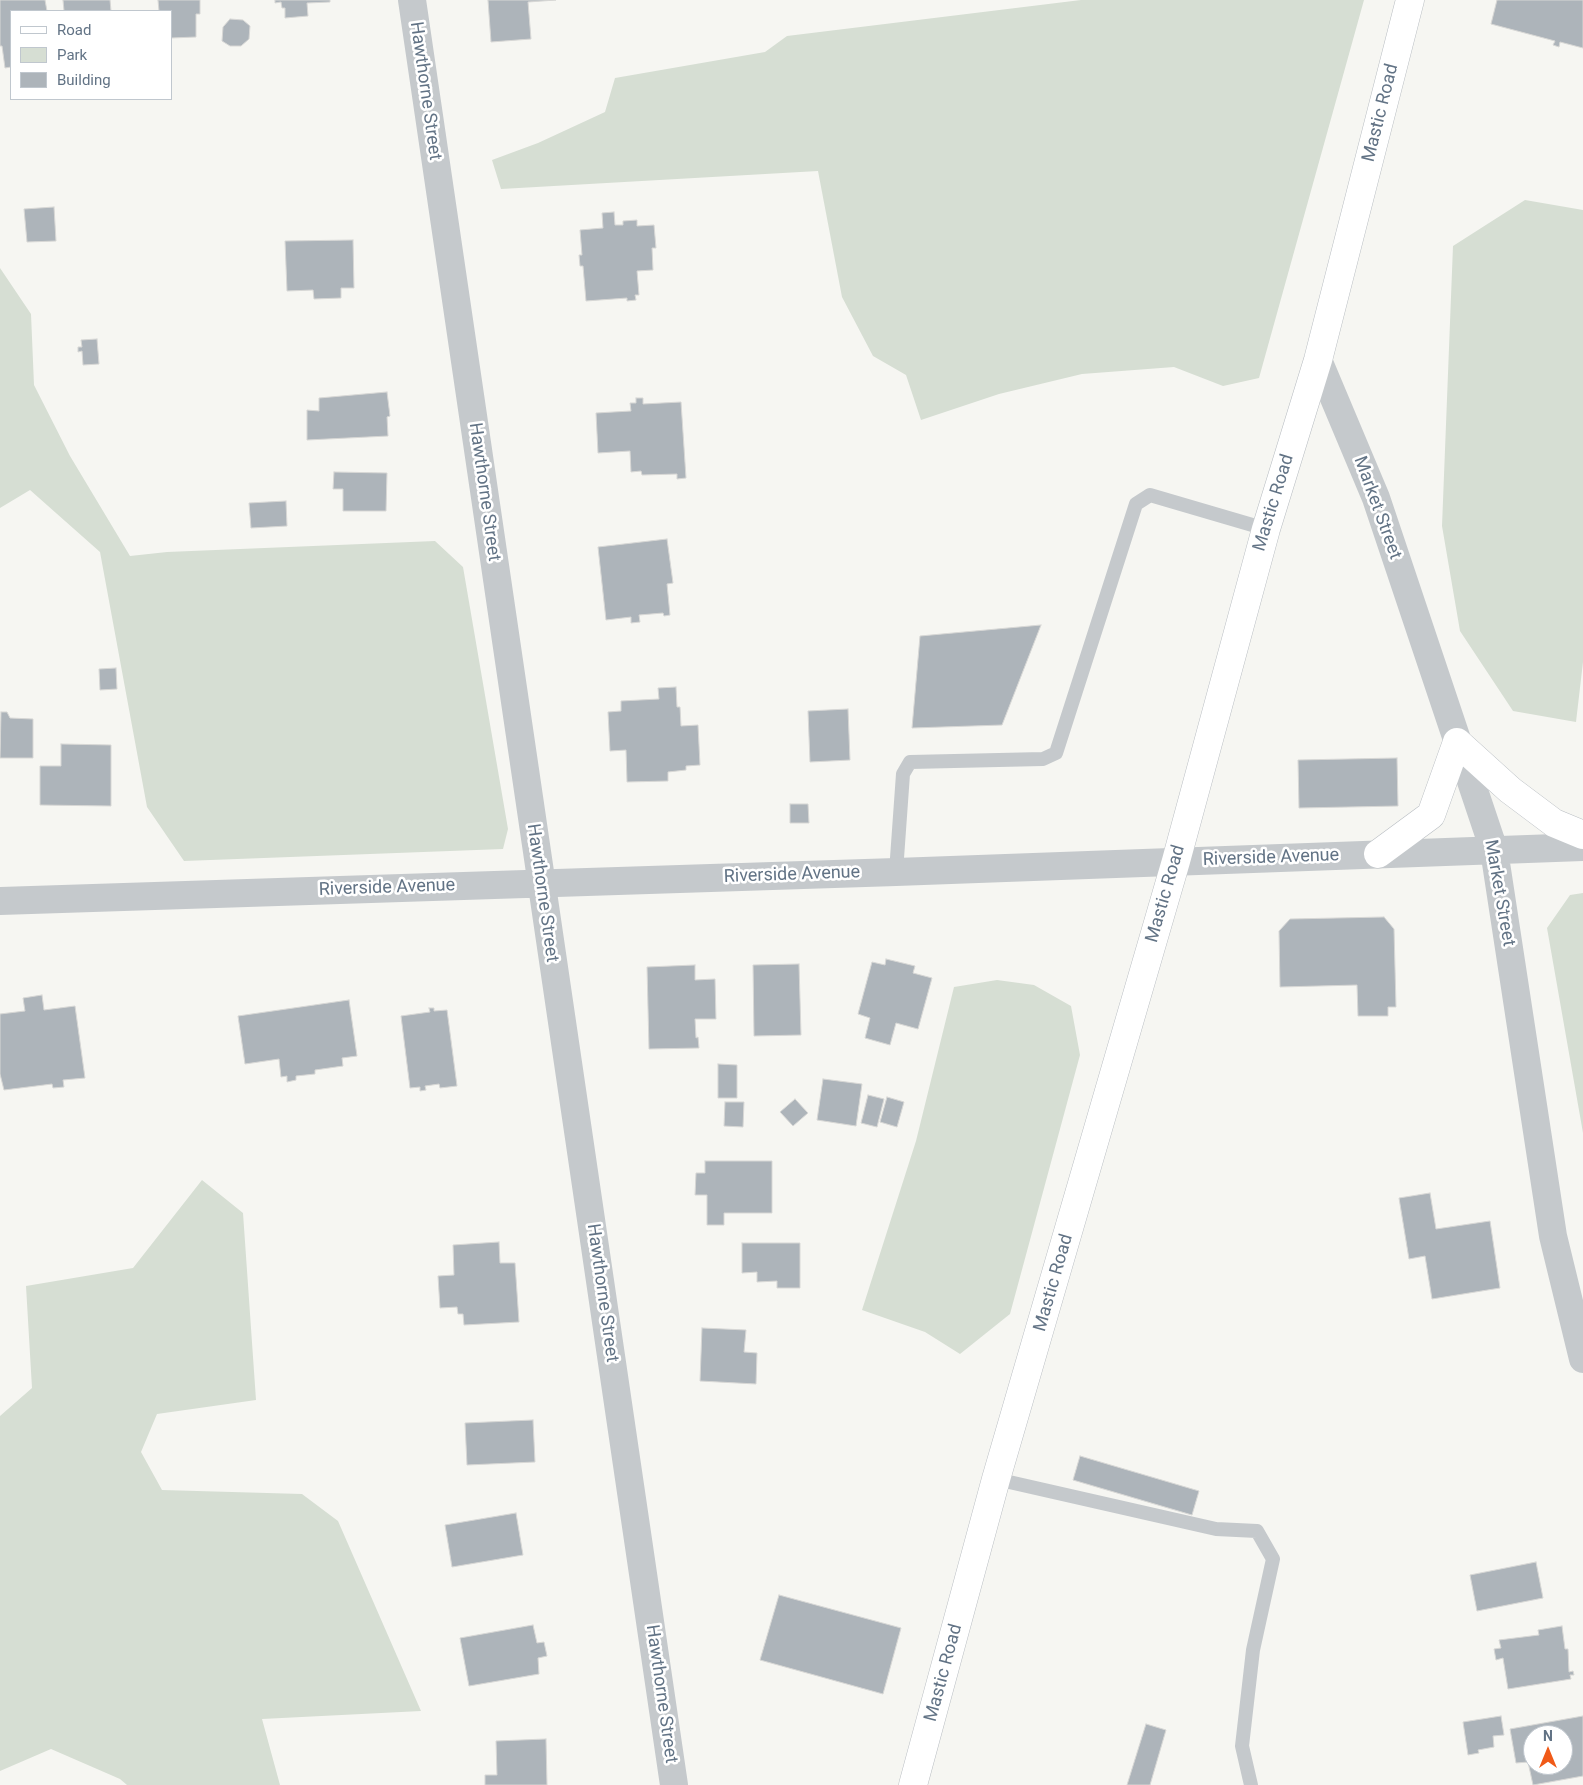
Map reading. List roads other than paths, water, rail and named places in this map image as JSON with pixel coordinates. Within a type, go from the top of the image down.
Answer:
[{"type":"main road","name":"Mastic Road","points":[[914,1785],[996,1479],[1176,861],[1266,529],[1318,360],[1410,0]]},
{"type":"main road","points":[[1378,854],[1431,814],[1457,742],[1510,790],[1554,822],[1583,834]]},
{"type":"street","name":"Hawthorne Street","points":[[412,0],[674,1785]]},
{"type":"street","name":"Market Street","points":[[1318,360],[1376,498],[1494,850],[1553,1236],[1583,1359]]},
{"type":"street","name":"Riverside Avenue","points":[[0,900],[896,872],[1583,847]]},
{"type":"lane","points":[[896,872],[903,774],[910,762],[1043,759],[1056,753],[1136,504],[1150,495],[1266,529]]},
{"type":"lane","points":[[996,1479],[1216,1529],[1257,1531],[1272,1559],[1253,1650],[1242,1746],[1251,1785]]}]
